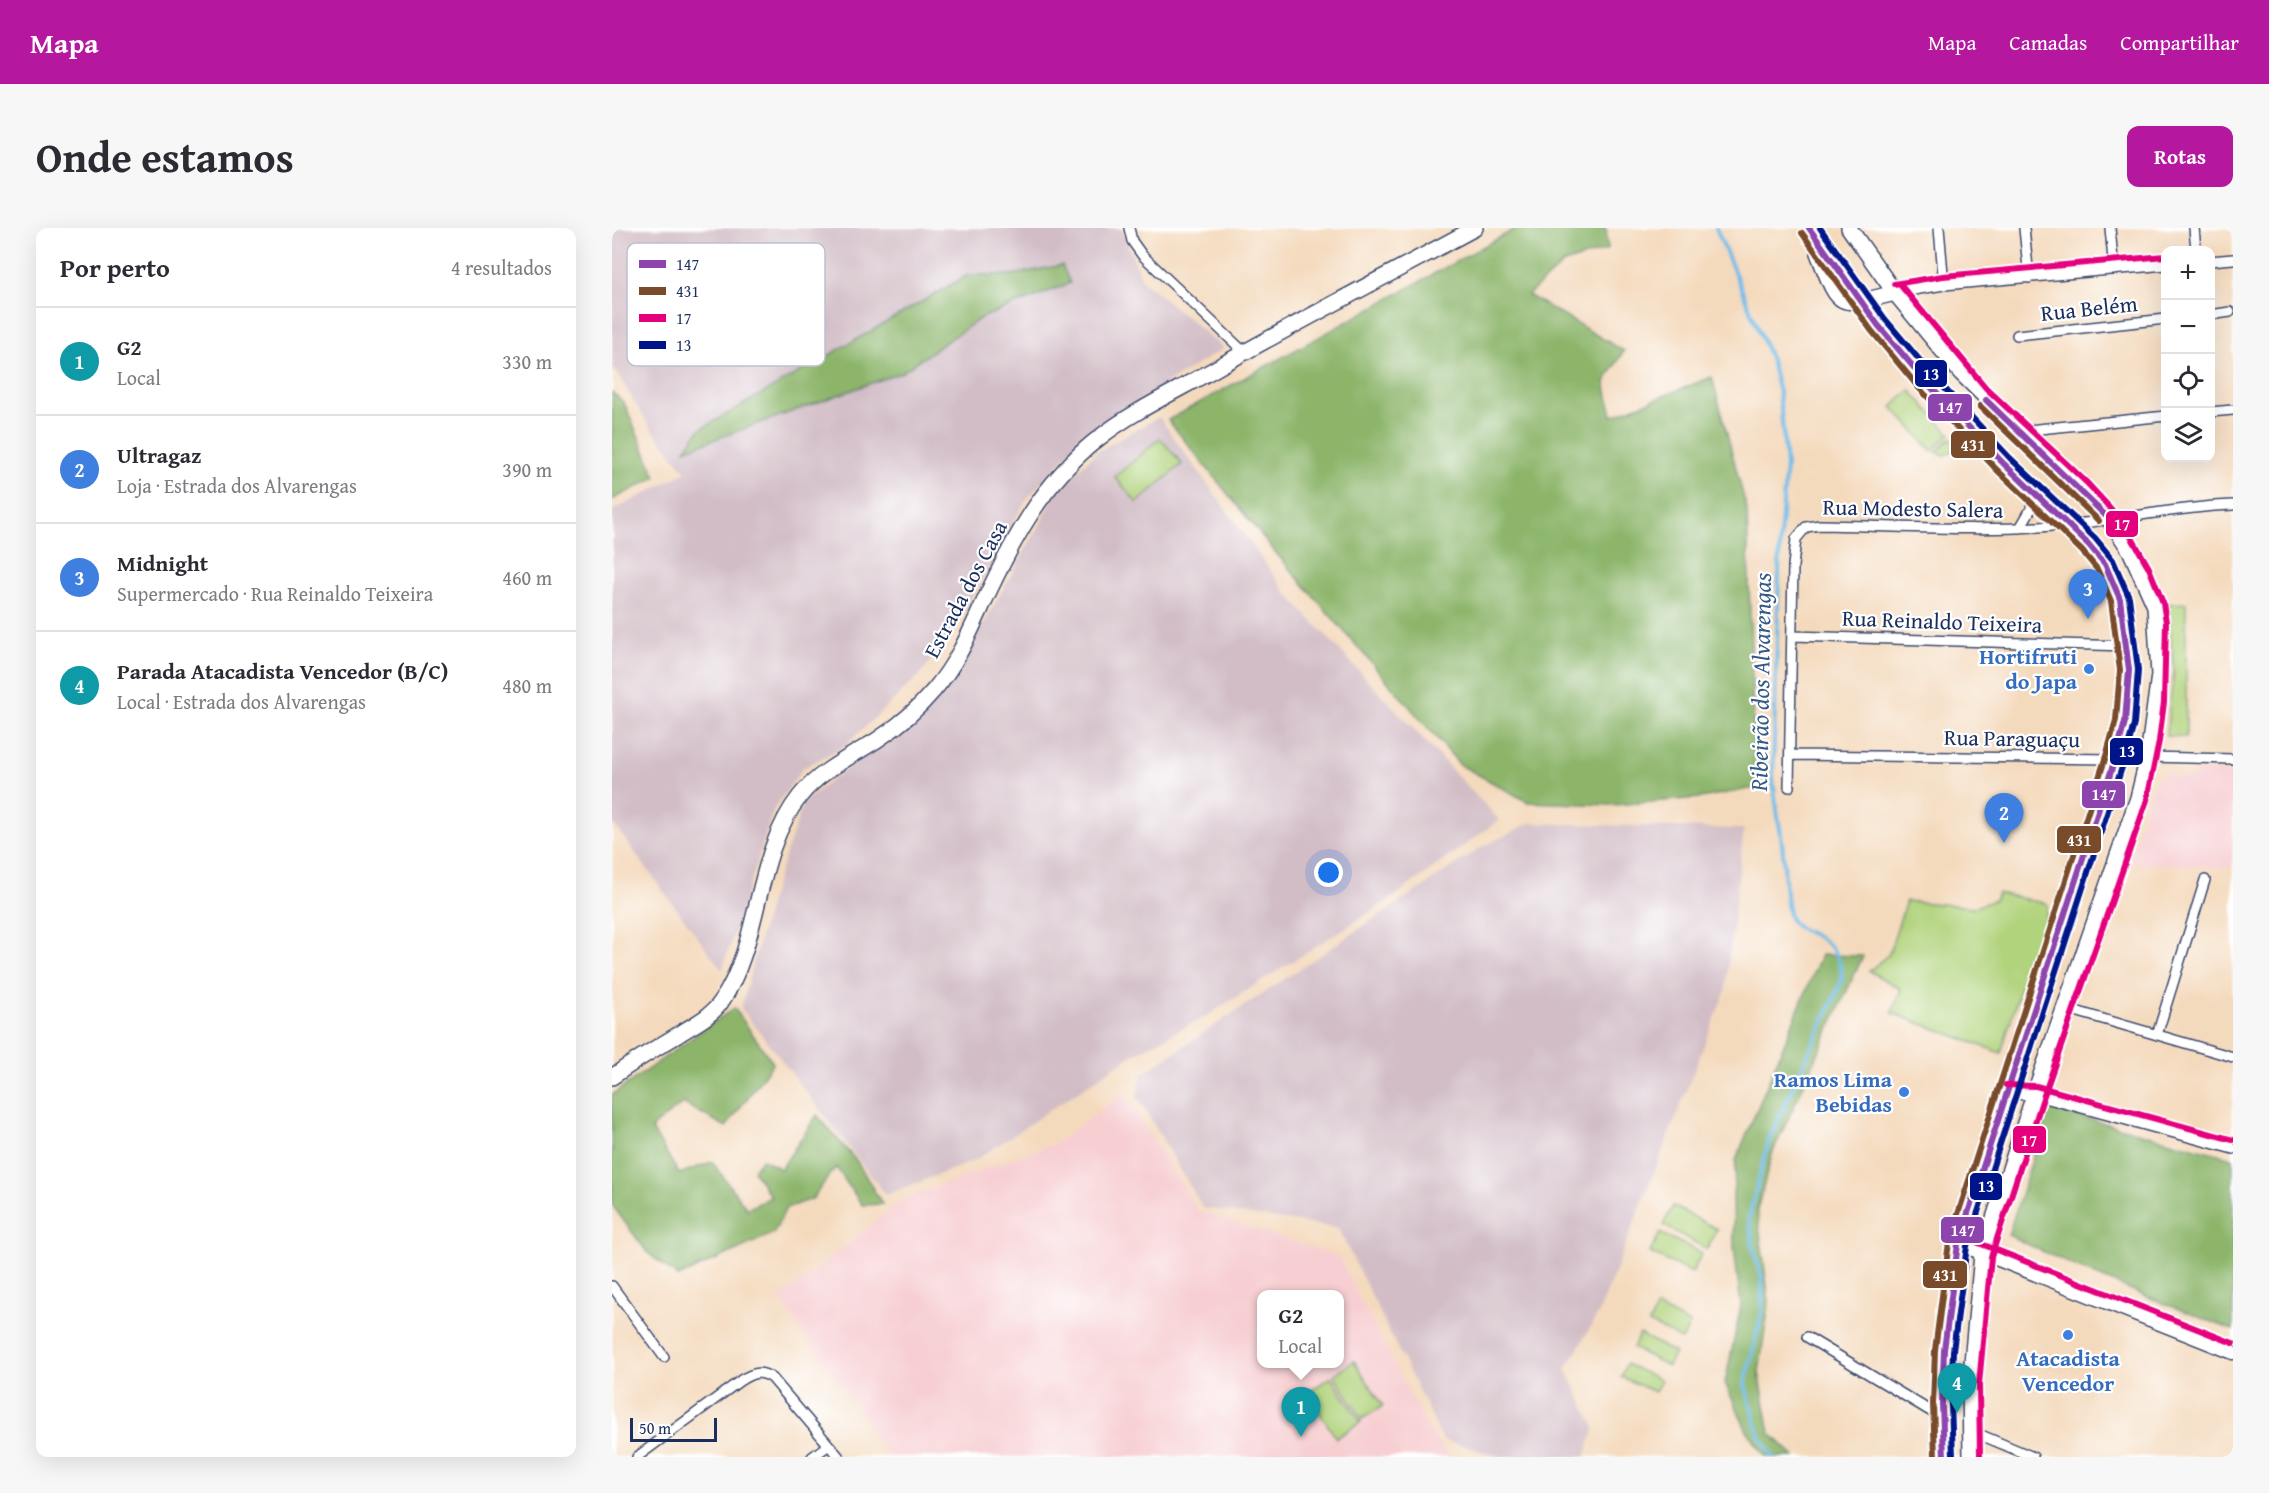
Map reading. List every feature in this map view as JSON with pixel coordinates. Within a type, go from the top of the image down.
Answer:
[{"type":"main road","name":"Estrada dos Casa","points":[[612,1077],[703,1018],[721,1003],[740,962],[764,873],[799,797],[832,767],[886,733],[923,702],[936,687],[963,646],[1017,538],[1046,492],[1068,467],[1100,437],[1244,352],[1475,228]]},
{"type":"main road","points":[[1808,228],[1900,353],[2105,564],[2120,599],[2127,646],[2129,670],[2125,722],[2115,759],[1958,1244],[1952,1274],[1944,1354],[1942,1418],[1944,1457]]},
{"type":"main road","points":[[1849,228],[1895,293],[1961,373],[2110,520],[2130,550],[2155,606],[2159,675],[2148,757],[2138,798],[2034,1095],[1982,1255],[1973,1340],[1969,1430],[1971,1457]]},
{"type":"main road","points":[[1862,301],[1895,293]]},
{"type":"street","points":[[1129,228],[1132,241],[1142,255],[1244,352]]},
{"type":"street","points":[[1939,228],[1944,285]]},
{"type":"street","points":[[2024,228],[2029,278]]},
{"type":"street","points":[[2110,228],[2114,270]]},
{"type":"street","points":[[2194,228],[2196,246]]},
{"type":"street","points":[[2215,261],[2233,259]]},
{"type":"street","points":[[1895,293],[1944,285],[2161,265]]},
{"type":"street","points":[[2215,314],[2230,312]]},
{"type":"street","name":"Rua Belém","points":[[2017,335],[2161,320]]},
{"type":"street","points":[[2215,412],[2233,410]]},
{"type":"street","points":[[2019,431],[2161,417]]},
{"type":"street","name":"Rua Modesto Salera","points":[[2020,528],[2031,509],[2032,490]]},
{"type":"street","name":"Rua Modesto Salera","points":[[1793,636],[1796,539],[1806,527],[1820,525],[2020,528],[2110,520],[2165,510],[2233,506]]},
{"type":"street","points":[[1789,787],[1793,636]]},
{"type":"street","name":"Rua Reinaldo Teixeira","points":[[1793,636],[2127,646]]},
{"type":"street","name":"Rua Paraguaçu","points":[[1790,755],[2233,759]]},
{"type":"street","points":[[2157,1035],[2205,880]]},
{"type":"street","points":[[2065,1008],[2233,1057]]},
{"type":"street","points":[[2006,1094],[2034,1095],[2233,1149]]},
{"type":"street","points":[[1958,1244],[2233,1353]]},
{"type":"street","points":[[612,1286],[664,1357]]},
{"type":"street","points":[[1808,1337],[1942,1418]]},
{"type":"street","points":[[637,1457],[741,1380],[753,1373],[764,1372],[772,1378],[839,1457]]},
{"type":"street","points":[[1969,1430],[2033,1457]]},
{"type":"street","points":[[812,1457],[828,1445]]},
{"type":"shaded area","points":[[613,228],[1121,228],[1142,280],[1224,348],[1088,432],[1026,500],[950,636],[920,675],[845,746],[803,768],[774,809],[722,970],[612,822],[612,511],[686,472],[648,424],[612,365]]},
{"type":"shaded area","points":[[1159,417],[1288,595],[1499,820],[1389,900],[1208,1015],[1134,1054],[974,1161],[886,1195],[741,1008],[771,897],[804,801],[943,695],[1043,519],[1054,495],[1096,452]]},
{"type":"shaded area","points":[[2198,771],[2233,772],[2233,868],[2129,863],[2150,792],[2160,775],[2168,772],[2173,777],[2196,777]]},
{"type":"shaded area","points":[[1530,823],[1744,829],[1725,992],[1599,1312],[1566,1369],[1595,1428],[1585,1457],[1502,1457],[1443,1440],[1338,1228],[1203,1208],[1137,1096],[1142,1074],[1482,847]]},
{"type":"shaded area","points":[[1123,1093],[1199,1211],[1338,1256],[1428,1429],[1450,1457],[888,1457],[856,1407],[779,1299],[903,1199],[1057,1142]]},
{"type":"green space","points":[[1517,228],[1606,228],[1608,249],[1564,263],[1528,295],[1624,351],[1605,382],[1612,416],[1712,377],[1747,510],[1755,788],[1700,798],[1613,805],[1528,802],[1460,765],[1270,546],[1168,420]]},
{"type":"green space","points":[[1062,265],[1070,283],[981,318],[902,372],[685,450],[699,430],[810,366],[825,366],[825,357],[968,275],[1012,275]]},
{"type":"green space","points":[[1910,390],[1950,434],[1932,451],[1892,407]]},
{"type":"green space","points":[[612,392],[624,403],[656,477],[612,500]]},
{"type":"green space","points":[[1160,438],[1182,464],[1137,503],[1115,477]]},
{"type":"green space","points":[[1951,438],[1955,444],[1953,451],[1945,455],[1936,452]]},
{"type":"green space","points":[[2186,603],[2186,737],[2166,736],[2174,671],[2167,604]]},
{"type":"green space","points":[[1998,893],[2048,904],[2045,923],[2020,989],[2001,1053],[1892,1013],[1901,989],[1869,971],[1889,954],[1906,901],[1975,907],[1995,900]]},
{"type":"green space","points":[[1821,955],[1863,956],[1772,1154],[1757,1210],[1769,1302],[1759,1372],[1770,1433],[1795,1457],[1766,1457],[1747,1431],[1725,1383],[1741,1306],[1734,1247],[1733,1196],[1736,1160]]},
{"type":"green space","points":[[734,1008],[773,1063],[726,1127],[683,1103],[651,1128],[679,1174],[712,1162],[747,1209],[771,1197],[753,1170],[762,1159],[781,1169],[817,1115],[858,1163],[882,1204],[862,1205],[836,1167],[812,1199],[786,1208],[774,1233],[678,1277],[647,1252],[612,1205],[612,1095]]},
{"type":"green space","points":[[2049,1108],[2233,1158],[2233,1330],[2119,1285],[2008,1235]]},
{"type":"green space","points":[[1673,1206],[1717,1229],[1707,1249],[1663,1225]]},
{"type":"green space","points":[[1660,1233],[1702,1253],[1692,1273],[1650,1253]]},
{"type":"green space","points":[[1657,1307],[1690,1324],[1682,1340],[1649,1323]]},
{"type":"green space","points":[[1640,1334],[1675,1353],[1668,1366],[1633,1348]]},
{"type":"green space","points":[[1354,1361],[1383,1406],[1362,1419],[1334,1375]]},
{"type":"green space","points":[[1626,1364],[1661,1380],[1655,1392],[1621,1377]]},
{"type":"green space","points":[[1331,1377],[1361,1422],[1336,1438],[1307,1393]]},
{"type":"waterway","name":"Ribeirão dos Alvarengas","points":[[1716,228],[1771,360],[1779,393],[1786,465],[1780,539],[1773,775],[1788,909],[1794,924],[1831,947],[1838,958],[1842,973],[1842,981],[1770,1137],[1749,1217],[1754,1253],[1762,1277],[1762,1312],[1745,1384],[1759,1435],[1773,1457]]},
{"type":"transit line","name":"147","points":[[1809,228],[1878,325],[1926,382],[2004,464],[2089,545],[2105,564],[2120,599],[2129,670],[2125,722],[2115,759],[1958,1244],[1944,1350],[1942,1404],[1944,1457]]},
{"type":"transit line","name":"13","points":[[1820,228],[1885,319],[1933,376],[2010,458],[2095,538],[2113,560],[2129,597],[2138,670],[2134,724],[2124,761],[1967,1246],[1953,1351],[1951,1404],[1953,1456]]},
{"type":"transit line","name":"431","points":[[1802,233],[1871,330],[1919,388],[1997,470],[2082,551],[2097,569],[2111,601],[2120,670],[2116,720],[2106,756],[1949,1242],[1935,1350],[1933,1404],[1935,1457]]},
{"type":"transit line","name":"17","points":[[1894,284],[1943,276],[2161,256]]},
{"type":"transit line","name":"17","points":[[1902,287],[1986,388],[2087,483],[2111,509],[2132,538],[2149,568],[2163,603],[2166,622],[2164,702],[2147,800],[2043,1098],[1991,1257],[1979,1384],[1980,1457]]},
{"type":"transit line","name":"147","points":[[1986,400],[2105,515]]},
{"type":"transit line","name":"431","points":[[1980,406],[2099,521]]},
{"type":"transit line","name":"17","points":[[2006,1085],[2036,1086],[2233,1140]]},
{"type":"transit line","name":"17","points":[[1961,1236],[2233,1343]]},
{"type":"place","name":"Midnight","points":[[2088,619]]},
{"type":"place","name":"Hortifruti do Japa","points":[[2089,669]]},
{"type":"place","name":"Ultragaz","points":[[2004,843]]},
{"type":"place","name":"Ramos Lima Bebidas","points":[[1904,1092]]},
{"type":"place","name":"Atacadista Vencedor","points":[[2068,1335]]},
{"type":"place","name":"Parada Atacadista Vencedor (B/C)","points":[[1957,1413]]},
{"type":"place","name":"G2","points":[[1301,1437]]}]
